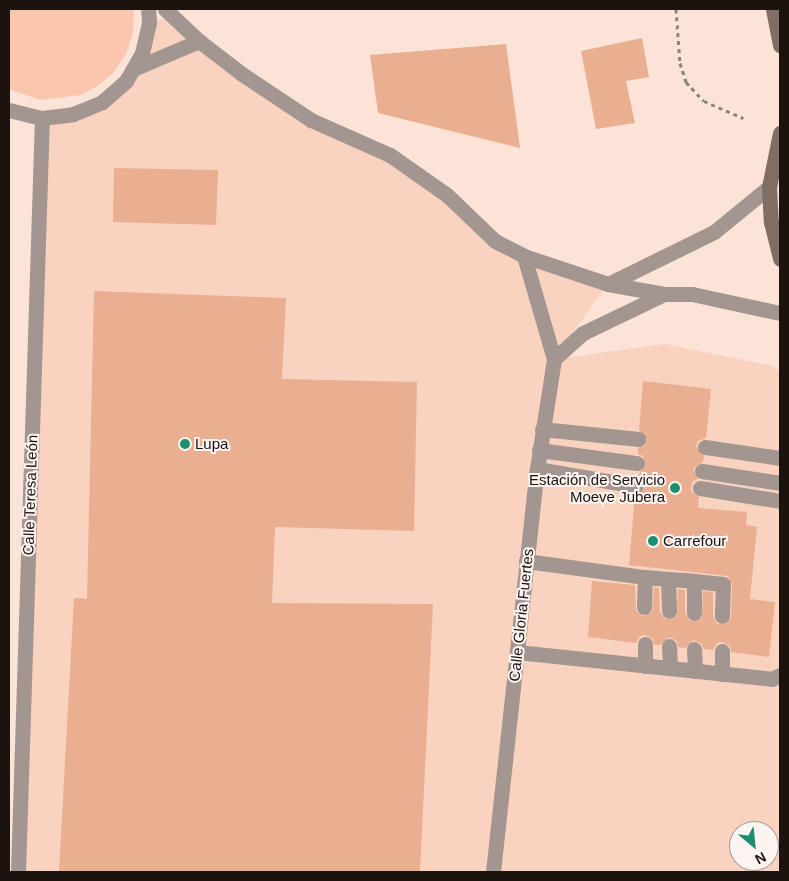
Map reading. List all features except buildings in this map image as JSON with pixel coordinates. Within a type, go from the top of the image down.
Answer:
[{"type":"main road","points":[[773,9],[780,45]]},
{"type":"main road","points":[[780,133],[769,187],[771,222],[780,260]]},
{"type":"street","points":[[9,110],[42,118],[73,114],[102,102],[126,81],[142,53],[149,22],[148,9]]},
{"type":"street","points":[[165,9],[199,41],[242,74],[311,120],[390,155],[447,195],[495,241],[524,256],[608,284],[664,294],[692,294],[780,313]]},
{"type":"street","points":[[133,69],[199,41]]},
{"type":"street","name":"Calle Teresa León","points":[[18,872],[42,118]]},
{"type":"street","points":[[608,284],[714,232],[769,187]]},
{"type":"street","points":[[524,256],[554,359],[583,333],[664,294]]},
{"type":"street","name":"Calle Gloria Fuertes","points":[[493,872],[539,450],[554,359]]},
{"type":"street","points":[[542,429],[638,438]]},
{"type":"street","points":[[705,447],[780,458]]},
{"type":"street","points":[[539,450],[637,463]]},
{"type":"street","points":[[537,469],[636,486]]},
{"type":"street","points":[[702,471],[780,483]]},
{"type":"street","points":[[700,488],[780,501]]},
{"type":"street","points":[[526,561],[645,577],[723,584],[722,616]]},
{"type":"street","points":[[644,608],[645,577]]},
{"type":"street","points":[[668,579],[669,611]]},
{"type":"street","points":[[694,581],[694,613]]},
{"type":"street","points":[[645,644],[645,666]]},
{"type":"street","points":[[669,646],[670,668]]},
{"type":"street","points":[[694,649],[695,671]]},
{"type":"street","points":[[722,651],[722,674]]},
{"type":"street","points":[[517,652],[772,679],[780,675]]},
{"type":"path","points":[[676,9],[680,63],[686,82],[704,101],[743,118]]},
{"type":"shaded area","points":[[9,9],[134,9],[133,33],[126,54],[114,72],[99,85],[81,95],[40,100],[9,89]]},
{"type":"shaded area","points":[[174,17],[242,74],[390,155],[495,241],[608,284],[554,359],[665,344],[772,366],[780,371],[780,872],[18,872],[42,118],[73,114],[126,81],[149,22]]},
{"type":"place","name":"Lupa","points":[[185,444]]},
{"type":"place","name":"Estación de Servicio Moeve Jubera","points":[[675,488]]},
{"type":"place","name":"Carrefour","points":[[653,541]]}]
